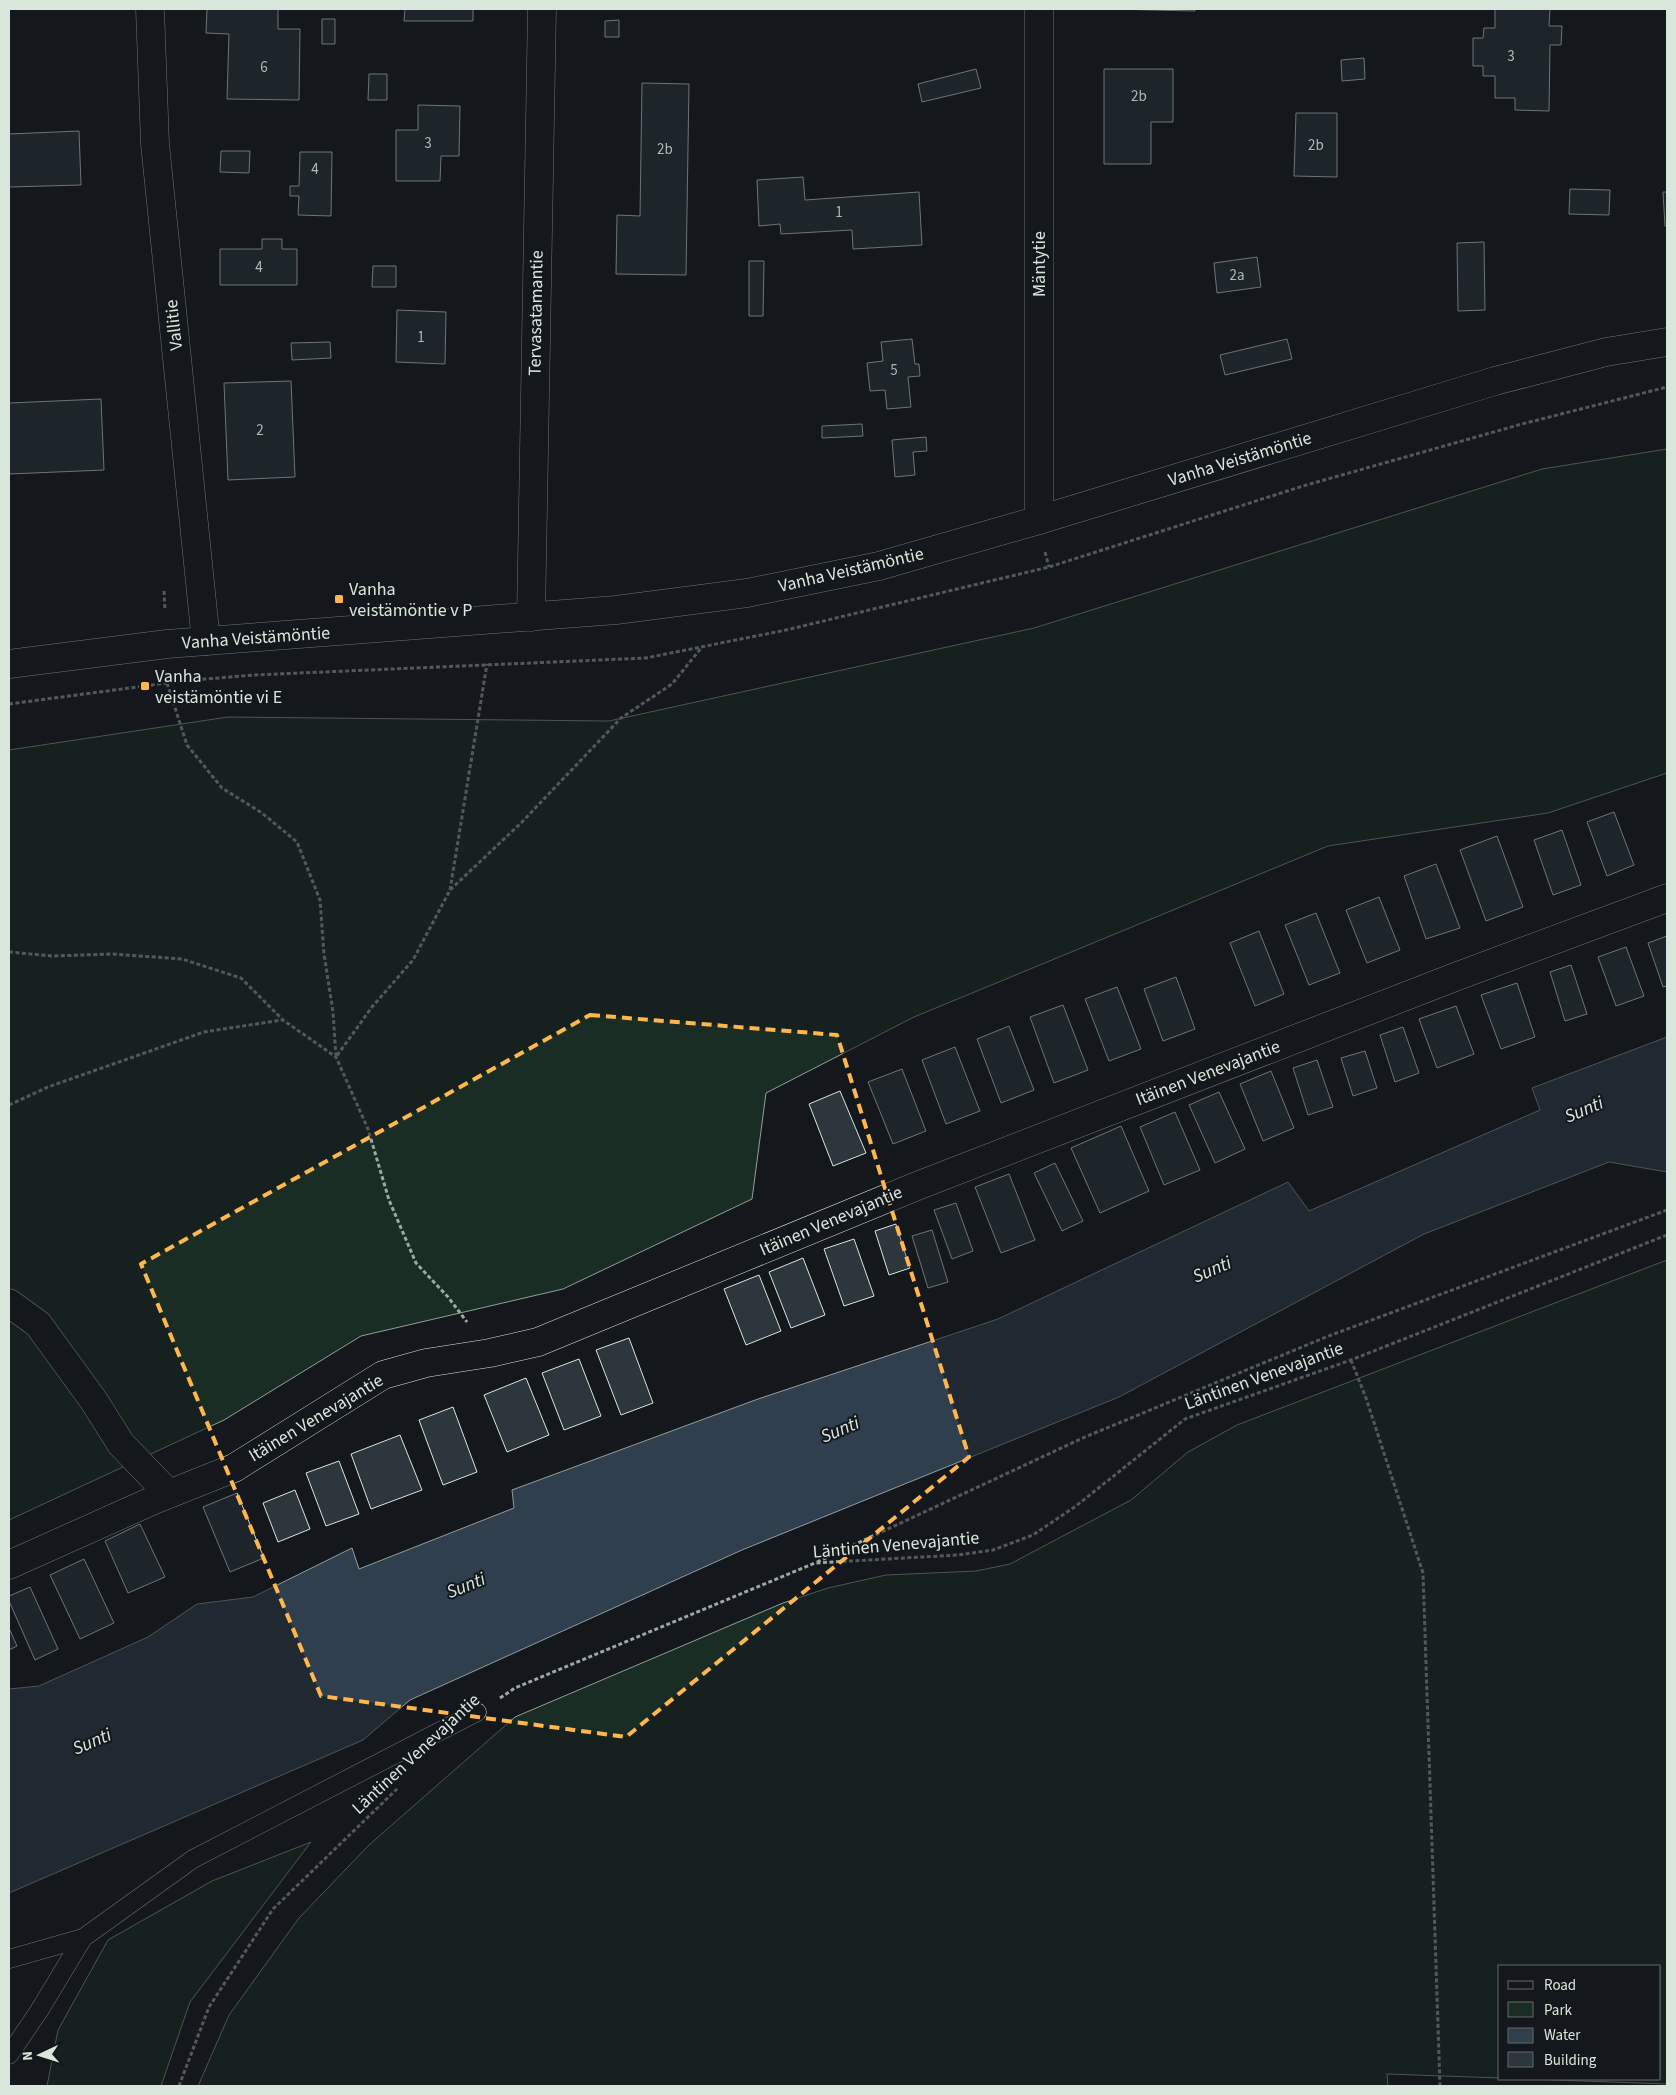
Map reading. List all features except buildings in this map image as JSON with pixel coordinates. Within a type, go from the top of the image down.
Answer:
[{"type":"street","name":"Vallitie","points":[[150,9],[155,144],[206,641]]},
{"type":"street","name":"Tervasatamantie","points":[[531,617],[542,9]]},
{"type":"street","name":"Mäntytie","points":[[1039,9],[1039,520]]},
{"type":"street","name":"Vanha Veistämöntie","points":[[9,664],[206,641],[616,610],[747,593],[879,566],[1039,520],[1495,381],[1606,352],[1667,342]]},
{"type":"street","name":"Itäinen Venevajantie","points":[[9,1565],[169,1494],[234,1468],[383,1375],[426,1363],[538,1342],[917,1186],[1455,977],[1667,898]]},
{"type":"street","points":[[9,1304],[38,1324],[94,1401],[121,1444],[169,1494]]},
{"type":"lane","points":[[9,1959],[83,1938],[193,1859],[477,1712]]},
{"type":"lane","points":[[9,2055],[38,2012],[83,1938]]},
{"type":"path","points":[[450,890],[522,822],[621,718],[672,684],[702,647]]},
{"type":"path","points":[[336,1057],[372,1007],[413,960],[450,890],[487,664]]},
{"type":"path","points":[[167,683],[187,745],[222,788],[262,813],[297,842],[320,900],[336,1057],[368,1129],[389,1200],[416,1263],[448,1297],[490,1352]]},
{"type":"path","points":[[9,952],[54,956],[112,954],[182,959],[242,978],[283,1020],[336,1057]]},
{"type":"path","points":[[9,1105],[48,1087],[204,1032],[283,1020]]},
{"type":"path","points":[[815,1563],[1086,1437],[1326,1338],[1667,1210]]},
{"type":"path","name":"Läntinen Venevajantie","points":[[477,1712],[515,1688],[815,1563],[958,1555],[993,1550],[1033,1535],[1076,1506],[1184,1418],[1351,1360],[1667,1235]]},
{"type":"path","points":[[1351,1360],[1382,1444],[1423,1573],[1440,2086]]},
{"type":"path","name":"Läntinen Venevajantie","points":[[179,2086],[209,2007],[273,1909],[403,1783]]},
{"type":"highlighted area","points":[[590,1015],[837,1035],[969,1457],[626,1737],[321,1696],[141,1264]]},
{"type":"green space","points":[[1667,449],[1667,773],[1548,813],[1328,846],[914,1017],[766,1093],[752,1199],[563,1289],[361,1336],[224,1420],[9,1520],[9,750],[228,717],[609,721],[1034,628],[1542,469]]},
{"type":"green space","points":[[1667,1260],[1667,2084],[1554,2080],[1661,2080],[1661,1965],[1498,1965],[1498,2078],[1387,2074],[1388,2086],[198,2086],[229,2015],[299,1918],[369,1845],[515,1717],[783,1603],[828,1588],[886,1575],[976,1571],[1010,1564],[1131,1500],[1188,1452],[1237,1425]]},
{"type":"green space","points":[[311,1842],[190,2002],[161,2086],[47,2086],[58,2030],[108,1940],[212,1881]]},
{"type":"water","name":"Sunti","points":[[1667,1037],[1667,1172],[1609,1162],[1424,1234],[1119,1397],[742,1550],[410,1700],[363,1740],[9,1893],[9,1689],[39,1686],[148,1637],[197,1604],[253,1597],[352,1548],[359,1569],[514,1508],[512,1490],[758,1399],[998,1319],[1288,1182],[1309,1211],[1540,1110],[1532,1088]]},
{"type":"place","name":"Vanha veistämöntie v P","points":[[339,599]]},
{"type":"place","name":"Vanha veistämöntie vi E","points":[[145,686]]}]
